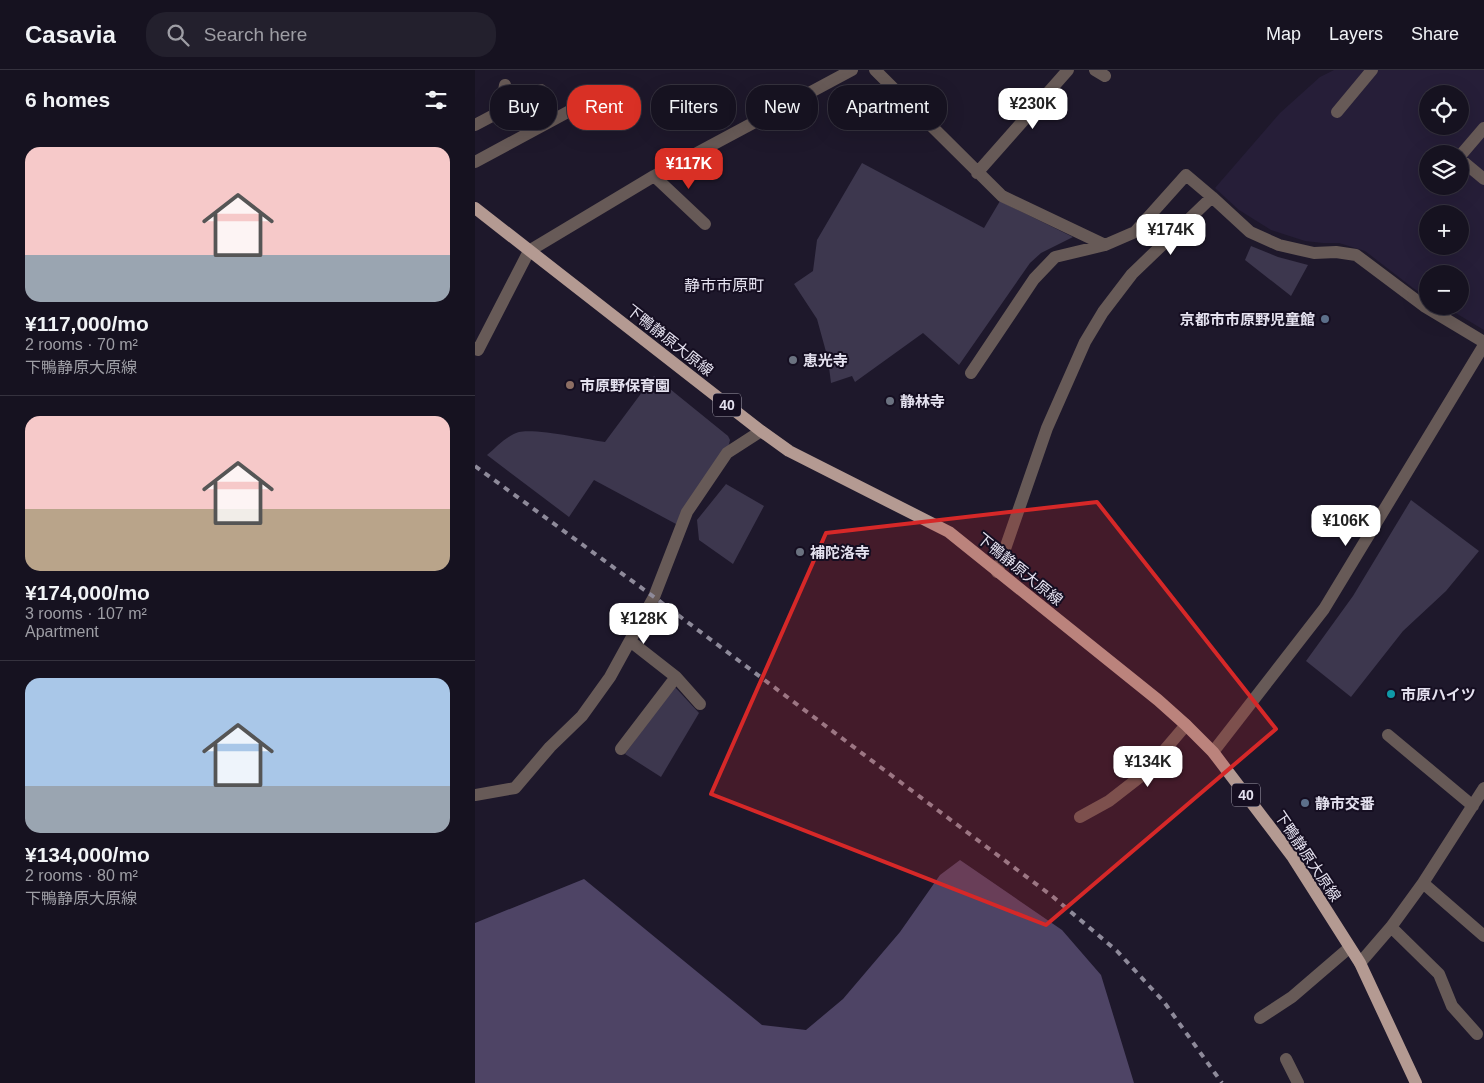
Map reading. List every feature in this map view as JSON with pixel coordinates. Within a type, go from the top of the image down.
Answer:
[{"type":"main road","name":"下鴨静原大原線","points":[[475,208],[789,451],[949,532],[1158,700],[1186,725],[1213,752],[1292,856],[1349,948],[1360,962],[1416,1083]]},
{"type":"street","points":[[475,348],[479,350],[529,251],[654,176],[852,70]]},
{"type":"street","points":[[875,70],[1002,196],[1105,245]]},
{"type":"street","points":[[977,173],[1068,70]]},
{"type":"street","points":[[1337,112],[1372,70]]},
{"type":"street","points":[[475,162],[567,112]]},
{"type":"street","points":[[475,125],[490,117]]},
{"type":"street","points":[[1469,147],[1484,128]]},
{"type":"street","points":[[1469,166],[1484,179]]},
{"type":"street","points":[[971,373],[1034,279],[1055,257],[1105,245],[1135,232],[1186,175],[1250,232],[1279,245],[1314,253],[1336,252],[1356,255],[1424,306],[1484,343],[1324,609],[1213,752]]},
{"type":"street","points":[[654,176],[705,224]]},
{"type":"street","points":[[997,572],[1047,428],[1085,342],[1103,312],[1133,274],[1212,198]]},
{"type":"street","points":[[475,796],[515,788],[550,747],[582,716],[610,677],[654,597],[687,512],[727,453],[761,431]]},
{"type":"street","points":[[630,641],[676,677],[700,704]]},
{"type":"street","points":[[621,749],[676,677]]},
{"type":"street","points":[[1080,817],[1109,801],[1145,773],[1186,725]]},
{"type":"street","points":[[1388,735],[1473,806]]},
{"type":"street","points":[[1360,962],[1391,927],[1423,883],[1484,788]]},
{"type":"street","points":[[1423,883],[1484,936]]},
{"type":"street","points":[[1391,927],[1439,974],[1452,1006],[1477,1034]]},
{"type":"street","points":[[1260,1018],[1292,997],[1349,948]]},
{"type":"street","points":[[1286,1059],[1297,1083]]},
{"type":"highlighted area","points":[[1097,502],[1276,729],[1046,925],[711,794],[826,533]]},
{"type":"shaded area","points":[[1334,70],[1484,70],[1484,330],[1459,315],[1469,315],[1469,265],[1419,265],[1419,292],[1365,251],[1339,243],[1305,241],[1271,230],[1239,210],[1215,188],[1280,113],[1320,77]]},
{"type":"shaded area","points":[[862,163],[984,228],[1000,201],[1073,237],[1041,253],[1030,263],[959,365],[923,333],[855,382],[852,376],[831,383],[828,359],[817,319],[794,284],[813,271],[817,240]]},
{"type":"shaded area","points":[[1251,246],[1278,257],[1308,265],[1291,296],[1245,260]]},
{"type":"shaded area","points":[[654,376],[728,436],[730,440],[728,448],[676,524],[594,480],[569,517],[487,455],[510,436],[526,431],[561,434],[605,442]]},
{"type":"shaded area","points":[[726,484],[764,506],[733,564],[699,540],[697,520]]},
{"type":"shaded area","points":[[1411,500],[1479,551],[1446,591],[1403,631],[1351,697],[1306,661],[1353,596]]},
{"type":"shaded area","points":[[674,686],[699,713],[661,777],[625,754]]},
{"type":"shaded area","points":[[960,860],[1062,930],[1101,975],[1134,1083],[475,1083],[475,923],[584,879],[762,1025],[806,1030],[843,999],[900,932],[940,875]]},
{"type":"railway","points":[[475,466],[654,597],[1052,896],[1117,951],[1164,1002],[1222,1083]]},
{"type":"place","name":"京都市市原野児童館","points":[[1325,319]]},
{"type":"place","name":"恵光寺","points":[[793,360]]},
{"type":"place","name":"市原野保育園","points":[[570,385]]},
{"type":"place","name":"静林寺","points":[[890,401]]},
{"type":"place","name":"補陀洛寺","points":[[800,552]]},
{"type":"place","name":"市原ハイツ","points":[[1391,694]]},
{"type":"place","name":"静市交番","points":[[1305,803]]},
{"type":"district","name":"静市市原町","points":[[724,285]]}]
